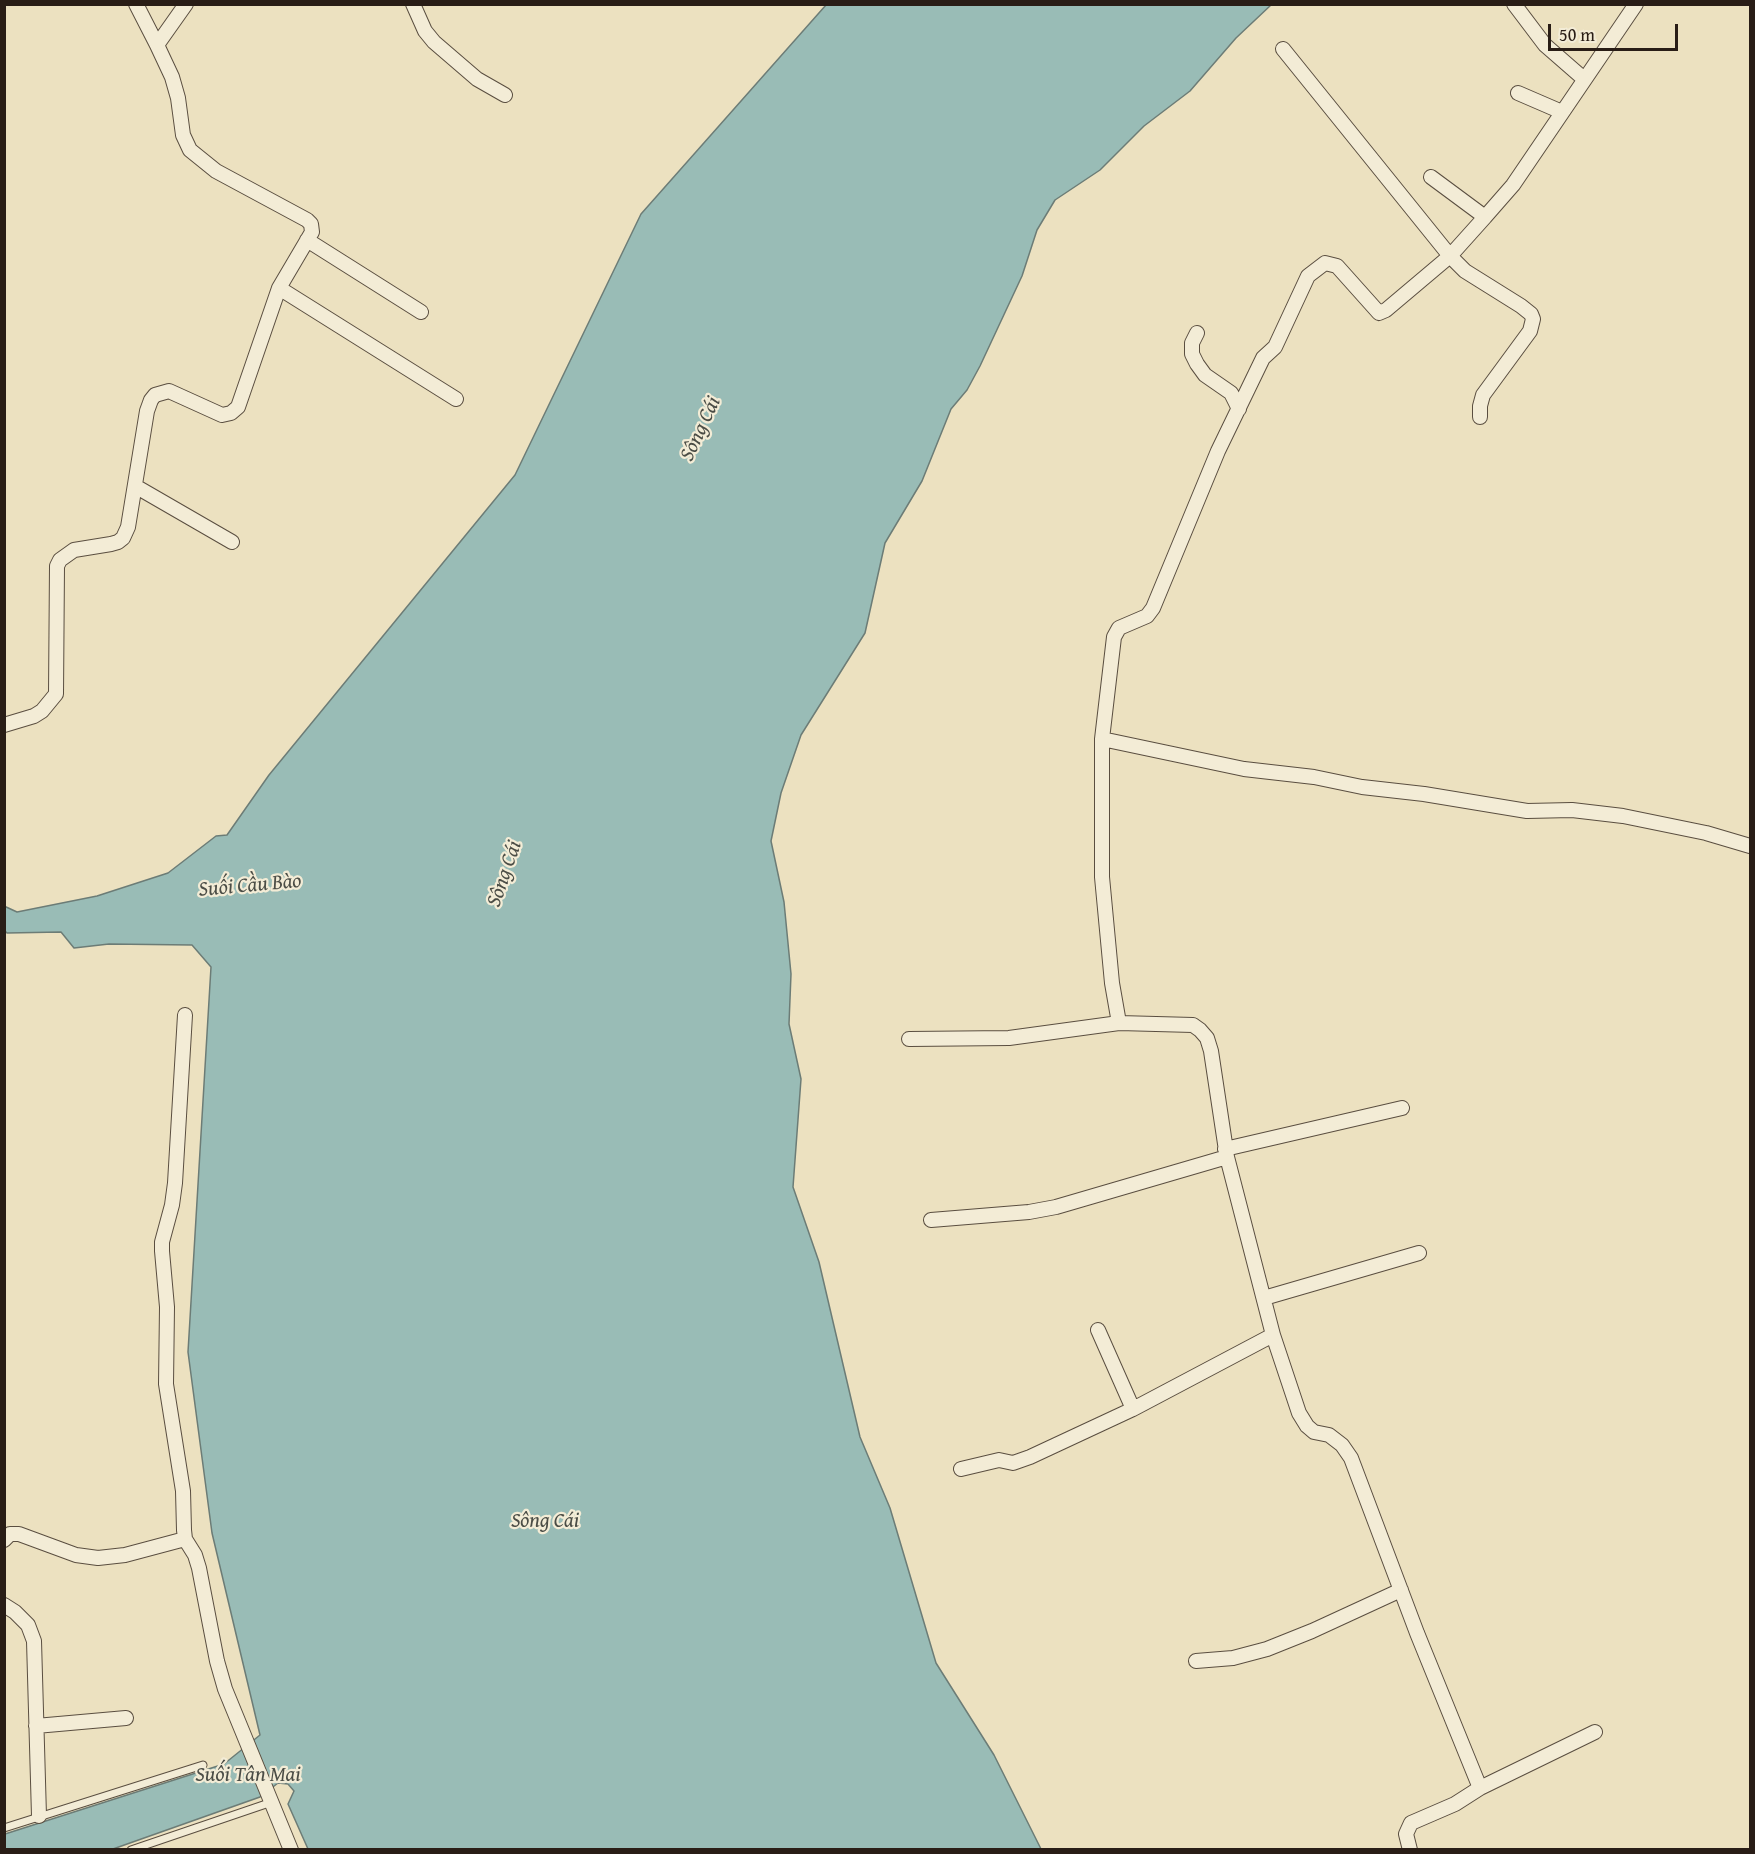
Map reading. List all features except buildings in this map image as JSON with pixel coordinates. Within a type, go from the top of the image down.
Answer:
[{"type":"street","points":[[4,725],[34,716],[42,711],[56,694],[56,574],[60,560],[74,550],[111,544],[123,538],[128,527],[147,411],[155,395],[169,391],[222,415],[234,411],[238,406],[279,288],[312,232],[311,224],[307,220],[216,171],[190,150],[183,135],[178,98],[172,77],[136,4]]},
{"type":"street","points":[[157,45],[186,4]]},
{"type":"street","points":[[412,4],[425,31],[434,42],[477,79],[505,95]]},
{"type":"street","points":[[1514,4],[1545,45],[1584,79]]},
{"type":"street","points":[[1119,1023],[1112,983],[1102,876],[1102,739],[1114,638],[1119,628],[1147,616],[1153,608],[1218,451],[1263,358],[1275,347],[1308,276],[1325,263],[1337,266],[1379,313],[1386,310],[1450,256],[1513,185],[1636,4]]},
{"type":"street","points":[[1283,49],[1450,256],[1466,271],[1531,314],[1533,319],[1530,331],[1483,395],[1480,417]]},
{"type":"street","points":[[1518,93],[1562,112]]},
{"type":"street","points":[[1431,177],[1485,217]]},
{"type":"street","points":[[306,240],[421,312]]},
{"type":"street","points":[[279,288],[456,399]]},
{"type":"street","points":[[1197,333],[1192,343],[1192,354],[1197,364],[1205,375],[1231,393],[1239,409]]},
{"type":"street","points":[[135,486],[232,542]]},
{"type":"street","points":[[1102,739],[1244,769],[1314,777],[1362,787],[1424,794],[1527,811],[1572,810],[1623,816],[1706,833],[1750,846]]},
{"type":"street","points":[[185,1015],[175,1183],[172,1205],[162,1242],[167,1307],[166,1384],[183,1491],[186,1539],[199,1568],[217,1661],[225,1689],[291,1850]]},
{"type":"street","points":[[909,1039],[1002,1038],[1119,1023],[1193,1025],[1200,1030],[1211,1051],[1226,1153],[1273,1335],[1299,1413],[1306,1426],[1314,1432],[1329,1435],[1342,1444],[1351,1458],[1469,1766],[1480,1788]]},
{"type":"street","points":[[930,1220],[1029,1212],[1056,1207],[1226,1153],[1402,1108]]},
{"type":"street","points":[[1264,1298],[1419,1253]]},
{"type":"street","points":[[1098,1330],[1133,1409]]},
{"type":"street","points":[[961,1470],[999,1460],[1013,1464],[1030,1457],[1133,1409],[1273,1335]]},
{"type":"street","points":[[4,1540],[10,1534],[19,1534],[76,1555],[98,1558],[125,1555],[186,1539]]},
{"type":"street","points":[[1196,1661],[1233,1658],[1267,1649],[1401,1590]]},
{"type":"street","points":[[4,1605],[28,1625],[34,1641],[39,1816]]},
{"type":"street","points":[[36,1725],[126,1718]]},
{"type":"street","points":[[1410,1850],[1406,1834],[1411,1823],[1455,1804],[1480,1788],[1595,1731]]},
{"type":"lane","points":[[4,1828],[203,1766]]},
{"type":"lane","points":[[131,1850],[272,1802]]},
{"type":"water","name":"Sông Cái","points":[[826,5],[1271,5],[1236,38],[1190,91],[1144,126],[1100,170],[1055,200],[1037,230],[1022,276],[980,366],[967,390],[951,409],[922,481],[885,543],[865,633],[801,735],[781,793],[771,841],[784,902],[791,974],[789,1024],[801,1079],[793,1187],[819,1262],[860,1437],[890,1508],[936,1663],[994,1755],[1041,1849],[308,1849],[288,1804],[294,1791],[288,1784],[278,1783],[260,1797],[113,1849],[5,1849],[5,1834],[224,1764],[260,1735],[212,1533],[188,1352],[211,967],[192,945],[109,944],[74,948],[61,932],[7,933],[4,906],[17,912],[97,896],[168,873],[216,836],[227,835],[269,775],[515,475],[641,214]]},
{"type":"water label","name":"Suối Cầu Bào","points":[[250,886]]},
{"type":"water label","name":"Suối Tân Mai","points":[[248,1776]]}]
